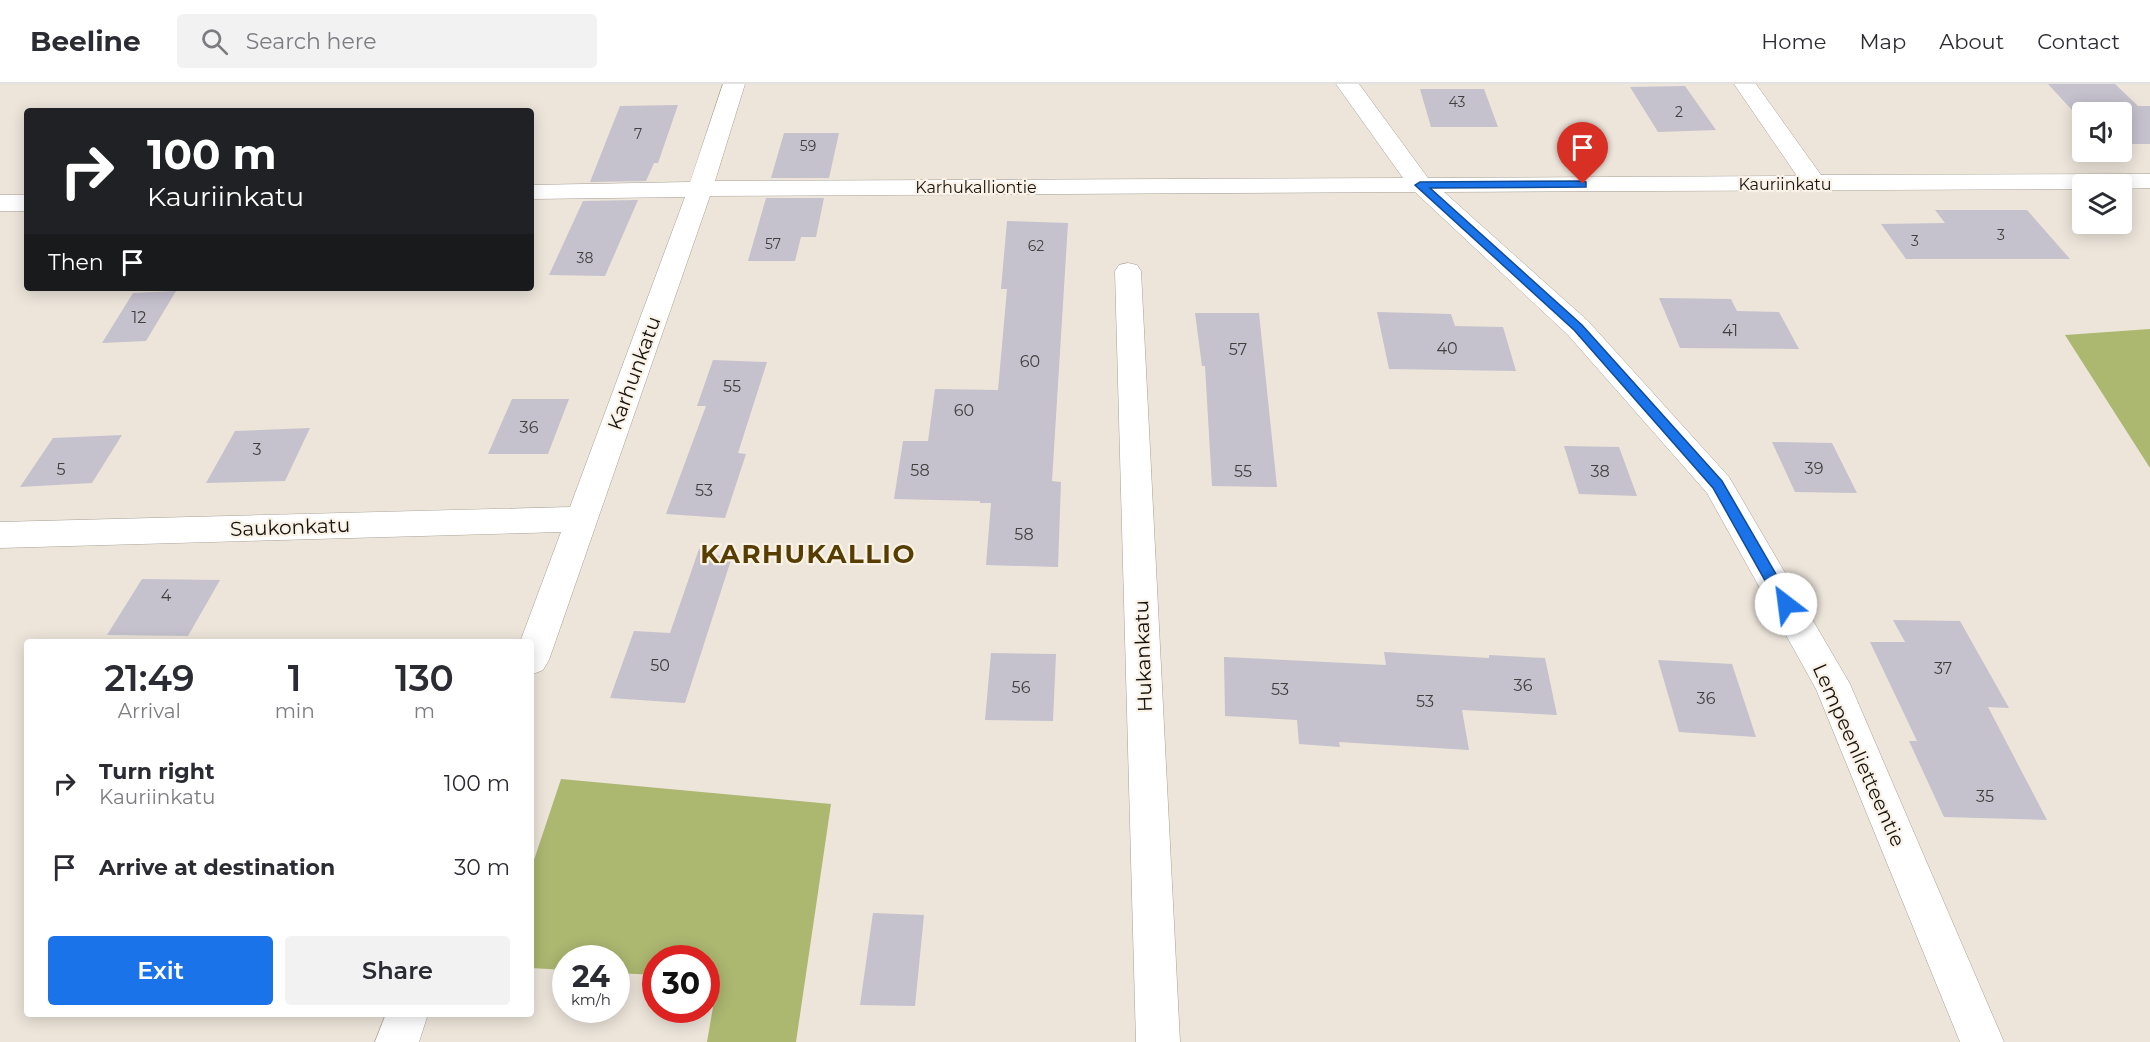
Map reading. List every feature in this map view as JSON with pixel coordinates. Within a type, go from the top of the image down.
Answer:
[{"type":"street","name":"Karhunkatu","points":[[534,651],[700,189],[734,84]]},
{"type":"street","name":"Lempeenlietteentie","points":[[1347,84],[1420,185],[1578,328],[1718,485],[1832,684],[1982,1042]]},
{"type":"street","points":[[1745,84],[1815,184]]},
{"type":"street","name":"Kauriinkatu","points":[[1420,185],[2150,181]]},
{"type":"street","name":"Karhukalliontie","points":[[534,192],[1420,185]]},
{"type":"street","points":[[0,203],[24,203]]},
{"type":"street","name":"Hukankatu","points":[[1128,271],[1158,1042]]},
{"type":"street","name":"Saukonkatu","points":[[0,535],[580,519]]},
{"type":"street","points":[[397,1042],[406,1017]]},
{"type":"green space","points":[[2150,329],[2150,468],[2065,335]]},
{"type":"green space","points":[[561,779],[831,804],[796,1042],[707,1042],[710,1023],[720,1023],[720,945],[642,945],[642,974],[630,974],[630,945],[552,945],[552,969],[534,968],[534,860]]},
{"type":"building","points":[[2048,84],[2115,84],[2138,106],[2150,106],[2150,144],[2132,144],[2132,102],[2072,102],[2072,110]]},
{"type":"building","points":[[1685,86],[1716,130],[1658,132],[1630,87]]},
{"type":"building","points":[[1420,89],[1484,89],[1498,127],[1431,127]]},
{"type":"building","points":[[678,105],[658,163],[654,163],[646,181],[590,182],[620,106]]},
{"type":"building","points":[[784,133],[839,133],[829,178],[771,178]]},
{"type":"building","points":[[766,198],[824,198],[816,237],[801,237],[795,261],[748,261]]},
{"type":"building","points":[[638,200],[605,276],[549,275],[583,201]]},
{"type":"building","points":[[1935,210],[2027,210],[2070,259],[1906,259],[1881,224],[1945,223]]},
{"type":"building","points":[[1007,221],[1068,223],[1052,481],[1061,482],[1058,567],[986,565],[991,503],[894,499],[903,441],[928,441],[935,389],[998,390],[1007,289],[1001,289]]},
{"type":"building","points":[[176,291],[146,341],[102,343],[133,293]]},
{"type":"building","points":[[1659,298],[1731,299],[1737,311],[1779,312],[1799,349],[1680,348]]},
{"type":"building","points":[[1377,312],[1451,314],[1455,326],[1503,327],[1516,371],[1389,369]]},
{"type":"building","points":[[1195,313],[1259,313],[1277,487],[1212,486],[1205,366],[1202,366]]},
{"type":"building","points":[[713,360],[767,362],[738,453],[746,454],[725,518],[666,514],[706,406],[697,406]]},
{"type":"building","points":[[512,399],[569,399],[548,454],[488,454]]},
{"type":"building","points":[[310,428],[285,481],[206,483],[235,431]]},
{"type":"building","points":[[122,435],[92,483],[20,487],[53,438]]},
{"type":"building","points":[[1772,442],[1832,443],[1857,493],[1795,492]]},
{"type":"building","points":[[1564,446],[1619,447],[1637,496],[1579,494]]},
{"type":"building","points":[[699,549],[731,560],[685,703],[610,698],[634,631],[670,633]]},
{"type":"building","points":[[142,579],[220,580],[188,636],[107,635]]},
{"type":"building","points":[[1893,620],[1960,621],[2009,708],[1988,707],[2047,820],[1944,817],[1909,741],[1917,741],[1870,642],[1905,642]]},
{"type":"building","points":[[1384,652],[1489,658],[1489,655],[1545,658],[1557,715],[1462,710],[1469,750],[1339,742],[1340,747],[1299,744],[1297,720],[1225,716],[1224,657],[1386,665]]},
{"type":"building","points":[[991,653],[1056,654],[1053,721],[985,720]]},
{"type":"building","points":[[1658,660],[1732,664],[1756,737],[1679,732]]},
{"type":"building","points":[[873,913],[924,915],[915,1006],[860,1005]]},
{"type":"district","name":"KARHUKALLIO","points":[[808,554]]},
{"type":"route","points":[[1583,184],[1420,185],[1578,328],[1718,485],[1786,604]]}]
